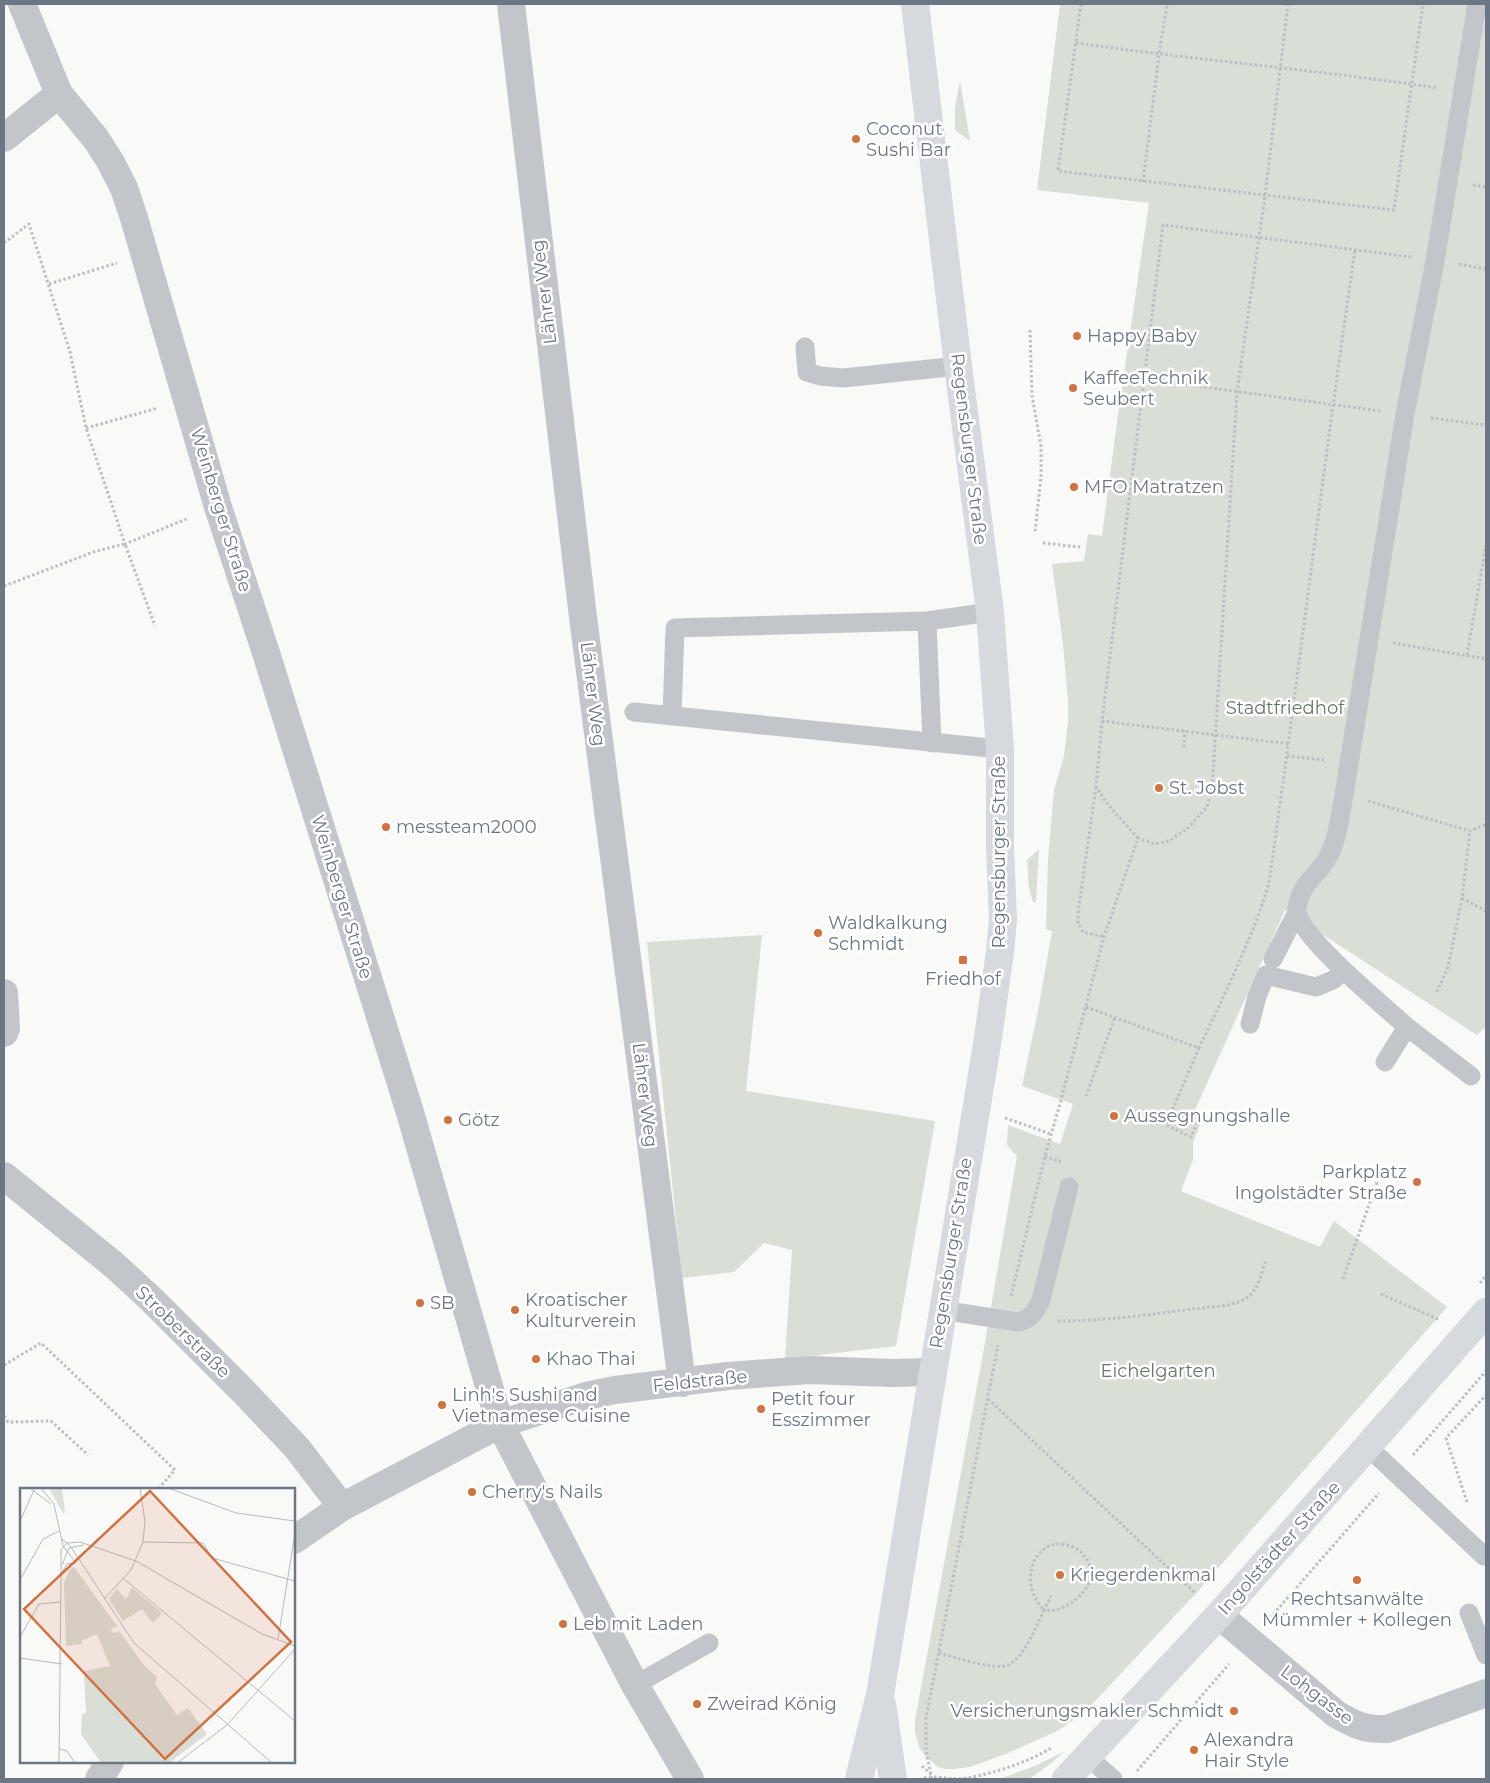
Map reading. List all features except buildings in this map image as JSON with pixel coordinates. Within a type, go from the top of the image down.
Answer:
[{"type":"main road","name":"Regensburger Straße","points":[[859,1779],[880,1695],[993,1000],[1003,919],[1000,848],[1000,749],[990,612],[958,366],[915,4]]},
{"type":"main road","name":"Ingolstädter Straße","points":[[1066,1779],[1219,1615],[1486,1312]]},
{"type":"main road","name":"Regensburger Straße","points":[[880,1695],[895,1777]]},
{"type":"street","name":"Weinberger Straße","points":[[22,4],[59,94],[96,139],[124,188],[146,255],[218,507],[267,656],[409,1108],[500,1424],[635,1685],[690,1779]]},
{"type":"street","name":"Lährer Weg","points":[[511,4],[583,617],[682,1383]]},
{"type":"street","points":[[4,138],[59,94]]},
{"type":"street","points":[[4,993],[6,1028],[4,1033]]},
{"type":"street","name":"Stroberstraße","points":[[4,1176],[114,1265],[151,1299],[290,1441],[342,1507]]},
{"type":"street","name":"Feldstraße","points":[[295,1539],[342,1507],[500,1424],[586,1396],[615,1390],[728,1376],[811,1370],[892,1373],[932,1372]]},
{"type":"street","name":"Lohgasse","points":[[1219,1615],[1336,1714],[1355,1726],[1371,1730],[1387,1729],[1486,1694]]},
{"type":"street","points":[[99,1779],[109,1763]]},
{"type":"lane","points":[[1272,959],[1297,912],[1301,893],[1306,883],[1328,858],[1333,846],[1350,762],[1405,414],[1435,261],[1477,4]]},
{"type":"lane","points":[[805,347],[808,372],[820,376],[843,378],[958,366]]},
{"type":"lane","points":[[672,716],[675,628],[927,621],[990,612]]},
{"type":"lane","points":[[927,621],[932,743]]},
{"type":"lane","points":[[634,712],[1000,749]]},
{"type":"lane","points":[[1297,912],[1306,930],[1344,971],[1407,1027],[1471,1076]]},
{"type":"lane","points":[[1250,1024],[1257,996],[1266,975],[1316,987],[1333,980],[1344,971]]},
{"type":"lane","points":[[1385,1062],[1407,1027]]},
{"type":"lane","points":[[942,1310],[1018,1322],[1032,1316],[1041,1300],[1069,1187]]},
{"type":"lane","points":[[1368,1447],[1484,1556]]},
{"type":"lane","points":[[1469,1613],[1486,1654]]},
{"type":"lane","points":[[635,1685],[709,1644]]},
{"type":"lane","points":[[1087,1756],[1113,1779]]},
{"type":"path","points":[[1081,4],[1058,171],[1394,210],[1423,4]]},
{"type":"path","points":[[1143,182],[1167,4]]},
{"type":"path","points":[[1096,787],[1109,806],[1138,838],[1154,844],[1169,840],[1187,829],[1207,807],[1212,788],[1238,392],[1265,196],[1288,4]]},
{"type":"path","points":[[1076,43],[1159,55],[1462,91]]},
{"type":"path","points":[[4,243],[29,224],[70,352],[86,428],[155,626]]},
{"type":"path","points":[[1104,937],[1083,932],[1078,924],[1078,914],[1096,787],[1102,721],[1163,225],[1486,268]]},
{"type":"path","points":[[1199,1118],[1191,1137],[1166,1125],[1199,1048],[1227,990],[1263,905],[1269,883],[1289,744],[1332,405],[1355,250]]},
{"type":"path","points":[[48,284],[146,255]]},
{"type":"path","points":[[1030,330],[1032,396],[1041,446],[1041,477],[1035,532]]},
{"type":"path","points":[[1145,379],[1486,425]]},
{"type":"path","points":[[86,428],[186,400]]},
{"type":"path","points":[[4,586],[96,551],[125,544],[218,507]]},
{"type":"path","points":[[1043,542],[1080,547]]},
{"type":"path","points":[[1467,655],[1486,545]]},
{"type":"path","points":[[1369,638],[1486,659]]},
{"type":"path","points":[[1102,721],[1289,744]]},
{"type":"path","points":[[1184,747],[1185,732]]},
{"type":"path","points":[[1287,756],[1350,762]]},
{"type":"path","points":[[1344,794],[1470,831],[1486,824]]},
{"type":"path","points":[[1437,992],[1448,967],[1462,898],[1470,831]]},
{"type":"path","points":[[921,1779],[932,1777],[926,1751],[926,1718],[1002,1320],[1012,1295],[1051,1134],[1104,937],[1138,838]]},
{"type":"path","points":[[1462,898],[1486,911]]},
{"type":"path","points":[[1086,1007],[1199,1048]]},
{"type":"path","points":[[1086,1096],[1115,1017]]},
{"type":"path","points":[[975,1108],[1051,1134]]},
{"type":"path","points":[[1343,1279],[1382,1168]]},
{"type":"path","points":[[1032,1316],[1043,1319],[1075,1321],[1148,1315],[1241,1302],[1250,1297],[1254,1291],[1266,1260]]},
{"type":"path","points":[[1381,1294],[1467,1332]]},
{"type":"path","points":[[4,1365],[41,1343],[175,1470],[159,1488]]},
{"type":"path","points":[[1135,1774],[1486,1371]]},
{"type":"path","points":[[1470,1511],[1446,1438],[1486,1395]]},
{"type":"path","points":[[988,1399],[1219,1615]]},
{"type":"path","points":[[4,1416],[8,1422],[51,1421],[88,1455]]},
{"type":"path","points":[[1059,1543],[1071,1546],[1083,1554],[1091,1573],[1089,1580],[1075,1601],[1055,1610],[1044,1610],[1037,1602],[1029,1582],[1036,1558],[1042,1550],[1050,1545],[1059,1543]]},
{"type":"path","points":[[939,1653],[997,1667],[1008,1665],[1021,1653],[1051,1596]]},
{"type":"green space","name":"Stadtfriedhof","points":[[1060,4],[1486,4],[1486,1026],[1477,1035],[1285,910],[1195,1110],[1204,1114],[1193,1143],[1193,1160],[1181,1191],[1320,1247],[1334,1221],[1447,1307],[1199,1590],[1084,1713],[1059,1730],[1008,1753],[970,1767],[945,1769],[938,1767],[925,1756],[919,1747],[915,1732],[915,1720],[983,1354],[1017,1156],[1007,1145],[1008,1125],[1060,1144],[1073,1104],[1022,1086],[1052,931],[1046,929],[1048,860],[1054,790],[1064,756],[1068,722],[1063,644],[1052,564],[1084,561],[1088,534],[1102,536],[1149,203],[1037,190]]},
{"type":"green space","points":[[960,81],[970,141],[955,130],[955,107]]},
{"type":"green space","points":[[1039,849],[1036,902],[1033,902],[1029,888],[1027,860]]},
{"type":"green space","points":[[762,935],[746,1091],[935,1121],[896,1346],[785,1359],[792,1250],[764,1243],[734,1272],[682,1278],[647,942]]},
{"type":"green space","points":[[1065,1751],[1029,1779],[999,1779],[1035,1766]]},
{"type":"place","name":"Coconut Sushi Bar","points":[[856,139]]},
{"type":"place","name":"Happy Baby","points":[[1077,336]]},
{"type":"place","name":"KaffeeTechnik Seubert","points":[[1073,388]]},
{"type":"place","name":"MFO Matratzen","points":[[1074,487]]},
{"type":"place","name":"St. Jobst","points":[[1159,788]]},
{"type":"place","name":"messteam2000","points":[[386,827]]},
{"type":"place","name":"Waldkalkung Schmidt","points":[[818,933]]},
{"type":"place","name":"Friedhof","points":[[963,960]]},
{"type":"place","name":"Aussegnungshalle","points":[[1114,1116]]},
{"type":"place","name":"Götz","points":[[448,1120]]},
{"type":"place","name":"Parkplatz Ingolstädter Straße","points":[[1417,1182]]},
{"type":"place","name":"SB","points":[[420,1303]]},
{"type":"place","name":"Kroatischer Kulturverein","points":[[515,1310]]},
{"type":"place","name":"Khao Thai","points":[[536,1359]]},
{"type":"place","name":"Linh's Sushi and Vietnamese Cuisine","points":[[442,1405]]},
{"type":"place","name":"Petit four Esszimmer","points":[[761,1409]]},
{"type":"place","name":"Cherry's Nails","points":[[472,1492]]},
{"type":"place","name":"Kriegerdenkmal","points":[[1060,1575]]},
{"type":"place","name":"Rechtsanwälte Mümmler + Kollegen","points":[[1357,1580]]},
{"type":"place","name":"Leb mit Laden","points":[[563,1624]]},
{"type":"place","name":"Zweirad König","points":[[697,1704]]},
{"type":"place","name":"Versicherungsmakler Schmidt","points":[[1234,1711]]},
{"type":"place","name":"Alexandra Hair Style","points":[[1194,1750]]},
{"type":"park label","name":"Eichelgarten","points":[[1158,1371]]}]
